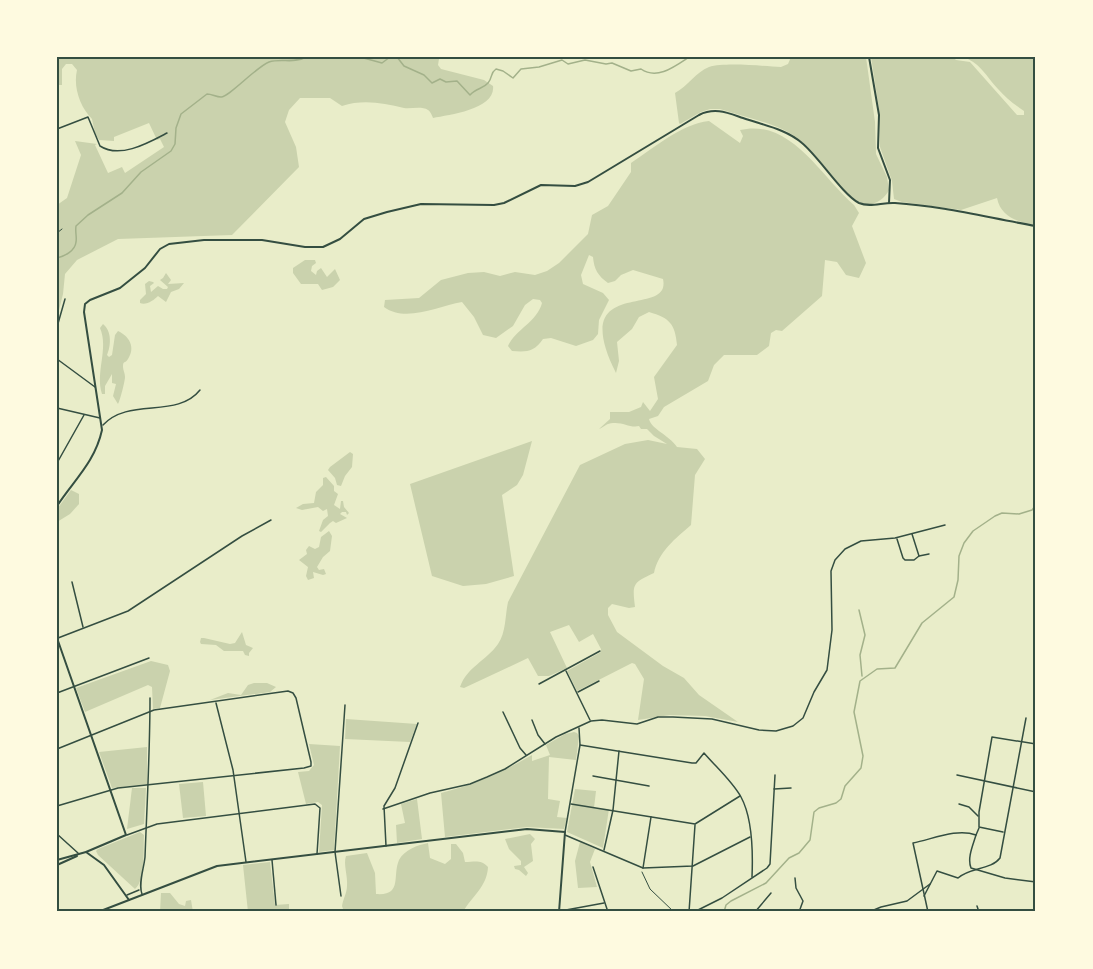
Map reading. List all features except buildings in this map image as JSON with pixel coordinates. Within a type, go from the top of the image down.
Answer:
[{"type":"street","points":[[869,57],[879,115],[879,148],[891,186],[889,203]]},
{"type":"street","points":[[57,506],[89,464],[97,447],[102,426],[84,312],[85,304],[120,288],[145,268],[166,244],[204,240],[262,240],[305,247],[322,247],[340,239],[364,219],[387,212],[424,204],[494,205],[541,185],[579,185],[708,111],[725,112],[789,134],[805,145],[855,200],[869,205],[889,203],[960,212],[1036,226]]},
{"type":"street","points":[[57,129],[88,117],[100,146],[114,151],[131,149],[167,133]]},
{"type":"street","points":[[57,327],[65,299]]},
{"type":"street","points":[[57,359],[96,388]]},
{"type":"street","points":[[102,426],[114,415],[137,409],[180,404],[200,390]]},
{"type":"street","points":[[57,408],[100,418]]},
{"type":"street","points":[[57,463],[84,415]]},
{"type":"street","points":[[126,835],[57,638],[128,610],[242,536],[271,520]]},
{"type":"street","points":[[383,809],[430,793],[470,784],[505,769],[556,737],[591,721],[637,724],[658,717],[673,717],[712,719],[759,730],[776,731],[793,726],[803,718],[827,670],[831,630],[832,566],[839,554],[856,543],[897,538],[945,525]]},
{"type":"street","points":[[912,534],[919,556]]},
{"type":"street","points":[[897,538],[905,560],[914,560],[919,556],[929,554]]},
{"type":"street","points":[[72,582],[83,628]]},
{"type":"street","points":[[539,684],[600,651]]},
{"type":"street","points":[[57,693],[149,658]]},
{"type":"street","points":[[565,670],[591,721]]},
{"type":"street","points":[[577,693],[599,681]]},
{"type":"street","points":[[57,749],[150,712],[282,691],[292,692],[296,698],[311,766],[110,790],[57,806]]},
{"type":"street","points":[[142,895],[140,890],[144,866],[150,698]]},
{"type":"street","points":[[215,702],[234,776],[246,862]]},
{"type":"street","points":[[341,896],[335,852],[345,705]]},
{"type":"street","points":[[503,712],[526,756]]},
{"type":"street","points":[[924,896],[938,871],[956,878],[998,861],[1003,846],[1026,718]]},
{"type":"street","points":[[532,720],[538,735],[545,744]]},
{"type":"street","points":[[386,846],[383,809],[395,788],[418,723]]},
{"type":"street","points":[[559,911],[565,833],[580,745],[579,727]]},
{"type":"street","points":[[1036,744],[992,736],[978,817],[979,827],[969,864],[974,870],[1005,878],[1036,882]]},
{"type":"street","points":[[580,745],[692,763],[696,763],[704,753],[740,796],[746,809],[752,877]]},
{"type":"street","points":[[603,850],[618,782],[619,750]]},
{"type":"street","points":[[694,912],[722,898],[767,868],[771,859],[775,775]]},
{"type":"street","points":[[593,776],[649,786]]},
{"type":"street","points":[[957,776],[1036,792]]},
{"type":"street","points":[[774,789],[790,788]]},
{"type":"street","points":[[571,804],[695,824],[740,796]]},
{"type":"street","points":[[57,860],[86,852],[146,826],[315,804],[320,808],[317,854]]},
{"type":"street","points":[[959,804],[969,807],[978,817]]},
{"type":"street","points":[[643,868],[651,816]]},
{"type":"street","points":[[689,912],[695,824]]},
{"type":"street","points":[[979,827],[1004,832]]},
{"type":"street","points":[[98,912],[214,867],[527,829],[565,833],[643,868],[693,866],[750,837]]},
{"type":"street","points":[[928,912],[913,843],[959,833],[976,835]]},
{"type":"street","points":[[57,834],[79,854]]},
{"type":"street","points":[[86,852],[104,865],[129,900]]},
{"type":"street","points":[[57,865],[72,860],[79,854]]},
{"type":"street","points":[[272,859],[276,905]]},
{"type":"street","points":[[593,867],[608,912]]},
{"type":"street","points":[[795,878],[796,888],[803,901],[799,912]]},
{"type":"street","points":[[869,912],[907,901],[930,884]]},
{"type":"street","points":[[127,895],[140,890]]},
{"type":"street","points":[[755,912],[771,893]]},
{"type":"street","points":[[555,912],[604,903]]},
{"type":"street","points":[[977,906],[979,912]]},
{"type":"path","points":[[57,233],[62,228]]},
{"type":"path","points":[[643,868],[642,873],[650,889],[674,912]]},
{"type":"green space","points":[[57,57],[442,57],[438,65],[441,69],[484,80],[493,86],[492,94],[480,105],[460,113],[433,118],[429,111],[423,108],[404,108],[365,102],[342,106],[330,98],[300,98],[289,110],[285,122],[296,147],[299,167],[232,235],[118,239],[77,260],[65,274],[57,318],[57,205],[67,198],[81,155],[75,141],[97,144],[95,145],[108,173],[122,167],[125,173],[164,147],[160,139],[157,140],[149,123],[114,137],[114,141],[99,140],[92,119],[78,96],[77,70],[72,64],[66,64],[62,69],[62,85],[57,85]]},
{"type":"green space","points":[[791,57],[866,57],[875,122],[876,154],[887,177],[889,190],[878,202],[866,204],[855,199],[847,193],[808,147],[793,135],[773,125],[720,109],[701,112],[679,123],[675,93],[704,69],[724,65],[781,67],[788,64]]},
{"type":"green space","points":[[871,57],[953,57],[956,60],[970,62],[1017,115],[1024,115],[1024,111],[1004,95],[980,67],[964,57],[1036,57],[1036,225],[1007,215],[999,205],[997,198],[961,210],[894,199],[892,181],[880,147],[879,109]]},
{"type":"green space","points":[[709,121],[740,143],[743,136],[740,130],[758,129],[775,133],[804,152],[859,213],[852,226],[866,263],[859,278],[846,275],[837,262],[825,260],[822,296],[782,331],[776,330],[771,333],[769,346],[757,355],[724,355],[714,365],[708,381],[664,407],[658,416],[649,419],[653,426],[677,447],[697,449],[705,459],[695,475],[691,525],[659,558],[654,573],[638,582],[634,588],[635,607],[612,604],[608,608],[608,615],[617,632],[663,666],[684,678],[699,695],[738,722],[705,716],[670,715],[638,720],[644,679],[632,663],[577,691],[567,671],[601,652],[601,649],[593,634],[579,642],[569,625],[550,632],[567,668],[549,676],[538,676],[528,658],[464,688],[460,687],[467,674],[501,640],[508,602],[580,465],[625,444],[648,440],[667,444],[647,429],[641,429],[639,426],[613,423],[599,429],[610,419],[610,412],[629,412],[641,407],[643,402],[650,411],[658,399],[654,377],[677,345],[676,338],[673,327],[662,317],[649,312],[639,317],[632,329],[617,342],[619,361],[616,373],[604,342],[604,322],[611,310],[652,297],[662,291],[663,279],[633,270],[608,283],[599,275],[593,257],[589,255],[581,275],[583,284],[603,293],[609,300],[599,320],[598,334],[593,340],[576,346],[551,338],[543,339],[533,349],[526,351],[512,351],[508,346],[536,315],[542,303],[540,300],[533,299],[525,305],[513,326],[496,338],[483,335],[474,317],[462,302],[412,314],[402,314],[384,307],[385,300],[419,298],[441,280],[468,273],[484,272],[500,276],[515,272],[535,275],[547,271],[559,263],[588,234],[592,215],[608,206],[631,172],[631,163],[678,132]]},
{"type":"green space","points":[[305,260],[315,260],[316,263],[312,266],[311,271],[316,275],[321,268],[327,277],[335,269],[340,280],[333,287],[322,290],[318,284],[301,284],[293,273],[293,268]]},
{"type":"green space","points":[[166,273],[171,280],[168,284],[184,283],[179,289],[171,292],[166,302],[158,296],[147,303],[140,303],[146,294],[145,284],[149,281],[154,283],[150,286],[151,292],[158,286],[167,289],[168,287],[160,280]]},
{"type":"green space","points":[[103,324],[109,335],[107,355],[109,357],[112,355],[115,335],[118,331],[128,339],[131,346],[130,355],[123,364],[125,379],[118,404],[113,396],[116,384],[112,383],[112,374],[105,386],[105,394],[102,394],[100,386],[103,344],[100,328]]},
{"type":"green space","points":[[532,441],[523,475],[517,485],[502,495],[514,576],[486,584],[463,586],[432,576],[410,484]]},
{"type":"green space","points":[[350,452],[353,454],[352,467],[341,486],[337,485],[335,478],[328,470]]},
{"type":"green space","points":[[326,477],[338,494],[334,505],[340,509],[341,501],[343,501],[349,513],[347,515],[346,512],[342,512],[340,514],[347,518],[336,523],[333,521],[321,532],[319,531],[323,520],[328,516],[327,509],[323,511],[318,507],[302,510],[296,508],[303,504],[314,503],[316,492],[323,485],[323,478]]},
{"type":"green space","points":[[71,490],[79,494],[79,504],[70,514],[57,522],[57,509]]},
{"type":"green space","points":[[329,531],[332,536],[330,551],[317,567],[319,570],[324,569],[326,574],[313,572],[314,578],[308,580],[306,576],[308,567],[299,560],[307,554],[306,550],[309,546],[315,549],[319,547],[321,537]]},
{"type":"green space","points":[[242,632],[246,645],[253,648],[249,656],[243,651],[224,651],[216,645],[200,642],[201,638],[204,638],[235,643]]},
{"type":"green space","points":[[151,661],[168,665],[170,671],[160,708],[153,709],[152,687],[148,685],[85,712],[76,688]]},
{"type":"green space","points":[[267,683],[276,687],[270,692],[210,700],[228,693],[241,695],[248,685]]},
{"type":"green space","points":[[346,719],[417,724],[410,742],[345,739]]},
{"type":"green space","points":[[574,732],[579,736],[576,760],[549,757],[548,799],[560,801],[557,817],[567,818],[564,829],[527,827],[445,837],[441,793],[488,777],[532,755],[532,761],[550,755],[546,745],[565,734]]},
{"type":"green space","points":[[309,744],[340,746],[334,850],[319,852],[322,805],[318,802],[306,804],[298,772],[309,771],[314,765]]},
{"type":"green space","points":[[147,747],[147,784],[112,788],[99,752]]},
{"type":"green space","points":[[203,782],[206,816],[183,818],[179,784]]},
{"type":"green space","points":[[132,788],[146,788],[144,824],[127,829]]},
{"type":"green space","points":[[575,789],[596,791],[594,808],[609,809],[603,848],[567,832]]},
{"type":"green space","points":[[417,799],[422,839],[397,843],[396,825],[405,823],[401,804]]},
{"type":"green space","points":[[140,832],[144,835],[143,864],[141,879],[135,889],[96,851]]},
{"type":"green space","points":[[530,834],[535,839],[531,844],[533,861],[524,867],[528,873],[526,876],[515,869],[514,866],[521,865],[521,861],[509,849],[505,839]]},
{"type":"green space","points":[[580,842],[595,849],[590,862],[597,887],[578,888],[575,861]]},
{"type":"green space","points":[[428,843],[430,858],[445,864],[451,859],[451,844],[456,844],[463,853],[465,862],[480,862],[488,867],[482,886],[463,912],[344,912],[342,906],[347,889],[346,856],[367,853],[375,873],[376,894],[384,894],[390,892],[395,884],[397,866],[401,856]]},
{"type":"green space","points":[[270,862],[275,905],[289,904],[289,912],[248,912],[243,865]]},
{"type":"green space","points":[[161,893],[170,893],[179,904],[185,906],[186,901],[191,900],[193,912],[160,912]]},
{"type":"waterway","points":[[57,258],[74,248],[76,226],[88,215],[122,193],[141,172],[171,151],[175,144],[176,128],[181,114],[207,94],[225,96],[269,62],[306,57]]},
{"type":"waterway","points":[[360,57],[382,63],[390,57]]},
{"type":"waterway","points":[[397,57],[404,66],[424,75],[432,83],[440,79],[446,82],[457,81],[470,95],[488,83],[496,69],[513,78],[521,69],[539,67],[562,60],[568,64],[585,60],[612,63],[631,71],[641,69],[659,73],[689,57]]},
{"type":"waterway","points":[[724,912],[726,905],[731,901],[766,883],[789,858],[799,853],[810,840],[814,812],[841,799],[845,786],[861,768],[863,756],[854,712],[860,681],[877,669],[895,668],[922,623],[954,597],[958,580],[959,556],[964,543],[973,531],[1002,513],[1019,514],[1032,510],[1036,505]]},
{"type":"waterway","points":[[859,610],[865,635],[860,655],[862,676]]}]
